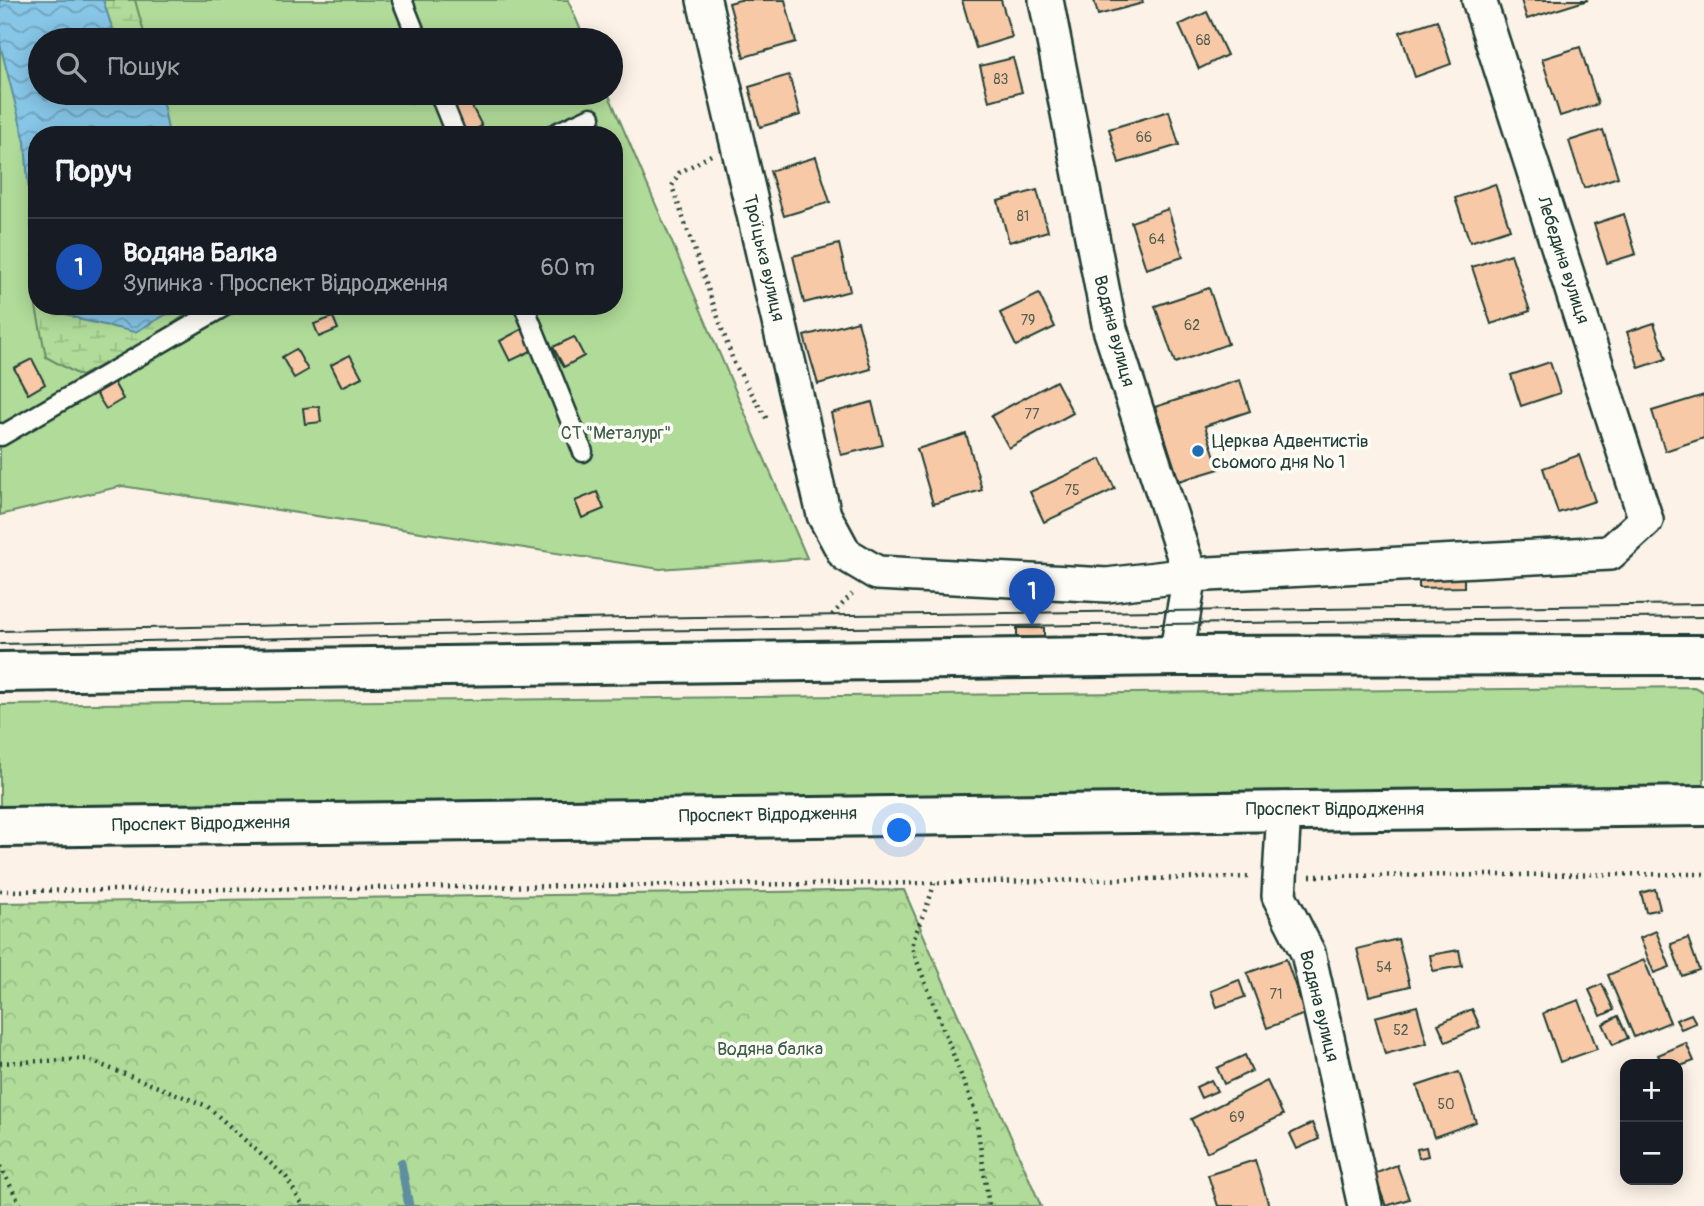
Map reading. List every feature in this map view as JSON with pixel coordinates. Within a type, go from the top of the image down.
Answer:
[{"type":"main road","points":[[0,673],[1176,656],[1704,655]]},
{"type":"main road","name":"Проспект Відродження","points":[[0,827],[1284,809],[1704,806]]},
{"type":"street","name":"Троїцька вулиця","points":[[704,0],[824,515],[845,554],[877,573],[1107,585],[1190,575],[1610,553],[1646,520]]},
{"type":"street","name":"Водяна вулиця","points":[[1046,0],[1110,329],[1190,575],[1176,656]]},
{"type":"street","name":"Лебедина вулиця","points":[[1479,0],[1646,520]]},
{"type":"street","name":"Водяна вулиця","points":[[1284,809],[1279,896],[1308,953],[1365,1206]]},
{"type":"lane","points":[[402,0],[413,28]]},
{"type":"lane","points":[[444,105],[452,126]]},
{"type":"lane","points":[[572,126],[592,117]]},
{"type":"lane","points":[[0,433],[1,436],[209,315]]},
{"type":"lane","points":[[528,315],[583,452]]},
{"type":"path","points":[[737,143],[679,173],[672,186],[734,363],[776,433]]},
{"type":"path","points":[[0,891],[1704,874]]},
{"type":"path","points":[[934,883],[930,902],[915,929],[912,948],[975,1111],[989,1206]]},
{"type":"path","points":[[0,1063],[86,1059],[207,1106],[286,1177],[303,1206]]},
{"type":"path","points":[[0,1166],[21,1206]]},
{"type":"green space","name":"СТ \"Металург\"","points":[[0,0],[568,0],[580,28],[28,28],[28,105],[613,105],[622,126],[28,126],[28,315],[623,315],[623,128],[807,558],[660,569],[122,486],[0,515]]},
{"type":"green space","points":[[103,0],[135,0],[143,28],[112,28]]},
{"type":"green space","points":[[38,315],[70,315],[82,320],[128,315],[185,315],[146,342],[81,376],[46,357]]},
{"type":"green space","points":[[1694,687],[1704,692],[1704,792],[0,812],[0,705]]},
{"type":"green space","name":"Водяна балка","points":[[904,890],[1041,1206],[0,1206],[0,903]]},
{"type":"water","points":[[0,0],[103,0],[112,28],[28,28],[28,105],[163,105],[167,126],[28,126],[28,182],[25,142],[0,44]]},
{"type":"water","points":[[70,315],[165,315],[135,332]]},
{"type":"building","points":[[740,0],[785,0],[796,42],[744,57],[729,3]]},
{"type":"building","points":[[962,0],[1001,0],[1012,37],[976,48]]},
{"type":"building","points":[[1094,0],[1142,0],[1143,3],[1098,15]]},
{"type":"building","points":[[1521,0],[1588,0],[1527,19]]},
{"type":"building","points":[[1207,12],[1227,55],[1199,69],[1179,25]]},
{"type":"building","points":[[1437,20],[1451,64],[1415,77],[1400,32]]},
{"type":"building","points":[[1580,47],[1598,104],[1560,116],[1542,59]]},
{"type":"building","points":[[1013,58],[1022,92],[989,101],[980,66]]},
{"type":"building","points":[[789,75],[800,115],[760,127],[749,87]]},
{"type":"building","points":[[450,105],[471,105],[482,126],[460,126]]},
{"type":"building","points":[[1169,111],[1179,145],[1119,163],[1109,129]]},
{"type":"building","points":[[1603,130],[1618,177],[1584,188],[1569,141]]},
{"type":"building","points":[[816,157],[830,202],[784,216],[770,171]]},
{"type":"building","points":[[1495,184],[1510,229],[1470,242],[1455,198]]},
{"type":"building","points":[[1037,190],[1048,231],[1009,242],[998,201]]},
{"type":"building","points":[[1168,209],[1183,257],[1146,269],[1131,222]]},
{"type":"building","points":[[1624,214],[1636,254],[1607,263],[1594,224]]},
{"type":"building","points":[[839,244],[850,291],[804,303],[793,256]]},
{"type":"building","points":[[1511,254],[1530,311],[1491,324],[1472,267]]},
{"type":"building","points":[[1209,288],[1228,344],[1175,363],[1155,306]]},
{"type":"building","points":[[1039,294],[1055,327],[1016,346],[1000,313]]},
{"type":"building","points":[[333,317],[338,329],[319,337],[314,324]]},
{"type":"building","points":[[858,321],[871,369],[818,384],[804,336]]},
{"type":"building","points":[[1654,323],[1666,359],[1639,368],[1627,332]]},
{"type":"building","points":[[522,329],[533,350],[510,361],[500,341]]},
{"type":"building","points":[[574,337],[584,356],[564,367],[553,347]]},
{"type":"building","points":[[296,349],[308,370],[294,378],[282,357]]},
{"type":"building","points":[[350,355],[362,377],[342,387],[331,365]]},
{"type":"building","points":[[32,359],[45,384],[28,394],[14,368]]},
{"type":"building","points":[[1550,362],[1560,393],[1521,406],[1511,375]]},
{"type":"building","points":[[112,379],[123,399],[106,409],[94,390]]},
{"type":"building","points":[[1240,380],[1250,411],[1205,426],[1219,469],[1179,481],[1155,407]]},
{"type":"building","points":[[1056,381],[1073,413],[1009,448],[991,416]]},
{"type":"building","points":[[1704,395],[1704,438],[1665,451],[1652,411]]},
{"type":"building","points":[[872,402],[883,445],[841,455],[831,413]]},
{"type":"building","points":[[319,406],[321,422],[305,424],[303,408]]},
{"type":"building","points":[[966,434],[982,490],[933,504],[917,449]]},
{"type":"building","points":[[1579,455],[1595,501],[1558,513],[1543,468]]},
{"type":"building","points":[[1101,459],[1115,489],[1044,522],[1030,492]]},
{"type":"building","points":[[597,492],[604,509],[582,518],[575,501]]},
{"type":"building","points":[[1464,573],[1464,587],[1419,588],[1419,574]]},
{"type":"building","points":[[1017,628],[1044,628],[1044,637],[1017,637]]},
{"type":"building","points":[[1655,889],[1660,909],[1646,912],[1641,893]]},
{"type":"building","points":[[1656,931],[1670,967],[1654,973],[1640,938]]},
{"type":"building","points":[[1688,938],[1699,970],[1682,976],[1671,944]]},
{"type":"building","points":[[1398,939],[1410,986],[1369,996],[1357,949]]},
{"type":"building","points":[[1459,950],[1462,966],[1433,971],[1430,955]]},
{"type":"building","points":[[1286,959],[1305,1014],[1267,1028],[1247,973]]},
{"type":"building","points":[[1644,960],[1670,1022],[1634,1037],[1608,975]]},
{"type":"building","points":[[1239,980],[1245,997],[1217,1007],[1211,991]]},
{"type":"building","points":[[1602,984],[1614,1010],[1601,1016],[1589,990]]},
{"type":"building","points":[[1579,1000],[1597,1049],[1560,1062],[1543,1013]]},
{"type":"building","points":[[1417,1006],[1427,1043],[1385,1054],[1375,1017]]},
{"type":"building","points":[[1472,1009],[1480,1027],[1446,1042],[1438,1024]]},
{"type":"building","points":[[1691,1014],[1696,1023],[1681,1029],[1676,1020]]},
{"type":"building","points":[[1618,1016],[1628,1038],[1613,1045],[1603,1024]]},
{"type":"building","points":[[1686,1043],[1694,1061],[1683,1065],[1683,1059],[1660,1059],[1658,1055]]},
{"type":"building","points":[[1245,1055],[1252,1071],[1224,1084],[1217,1068]]},
{"type":"building","points":[[1459,1072],[1476,1122],[1434,1137],[1417,1086]]},
{"type":"building","points":[[1211,1080],[1217,1091],[1201,1098],[1196,1087]]},
{"type":"building","points":[[1267,1081],[1283,1115],[1207,1152],[1191,1119]]},
{"type":"building","points":[[1312,1123],[1319,1139],[1297,1149],[1290,1134]]},
{"type":"building","points":[[1426,1147],[1428,1156],[1419,1158],[1417,1149]]},
{"type":"building","points":[[1255,1160],[1269,1206],[1218,1206],[1208,1175]]},
{"type":"building","points":[[1397,1165],[1409,1199],[1386,1206],[1374,1174]]},
{"type":"waterway","points":[[401,1163],[409,1206]]},
{"type":"tram line","points":[[0,631],[627,618],[1704,604]]},
{"type":"tram line","points":[[0,644],[627,631],[1704,617]]},
{"type":"place","name":"Церква Адвентистів сьомого дня № 1","points":[[1198,451]]},
{"type":"place","name":"Водяна Балка","points":[[1032,626]]}]
